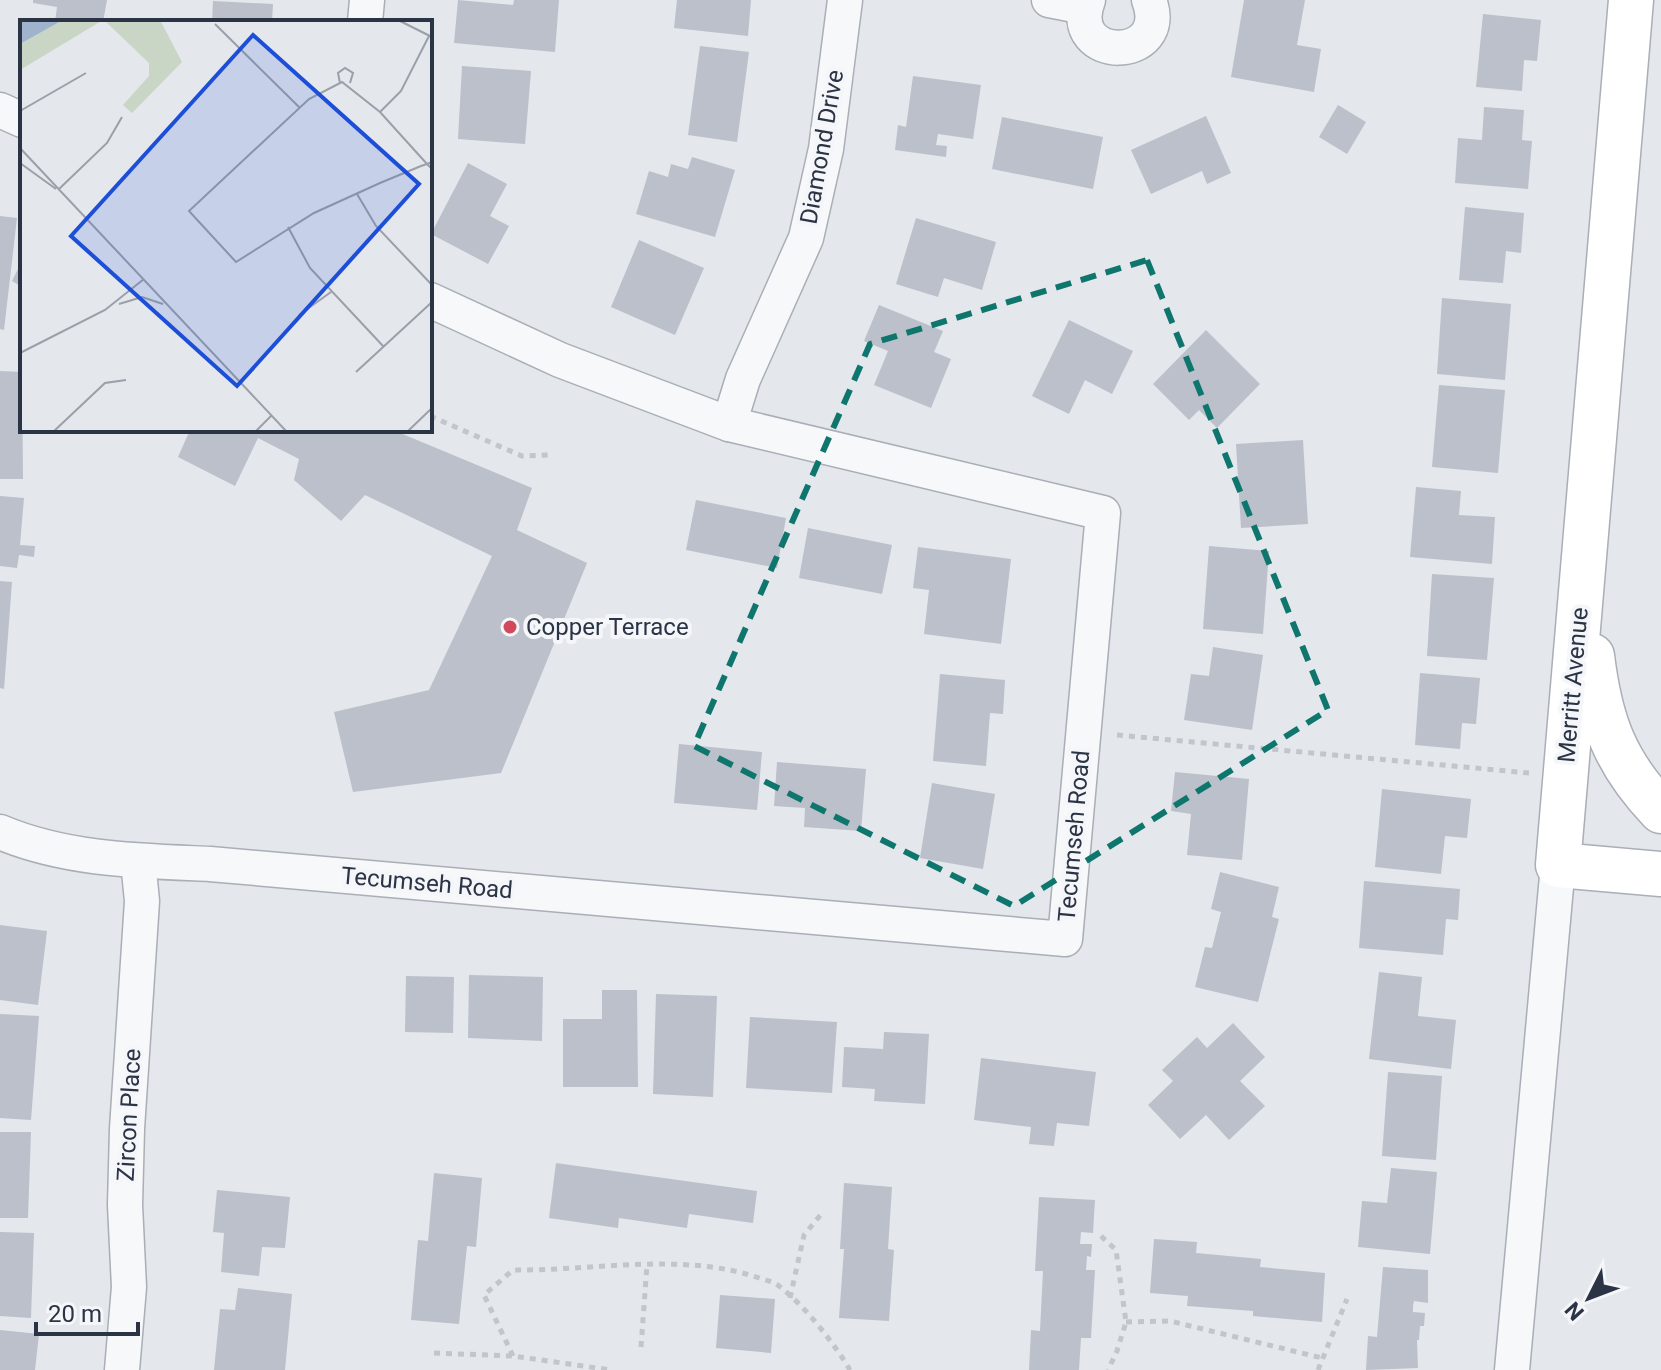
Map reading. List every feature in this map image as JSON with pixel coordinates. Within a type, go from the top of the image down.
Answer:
[{"type":"street","points":[[365,20],[367,0]]},
{"type":"street","name":"Diamond Drive","points":[[729,424],[743,379],[806,238],[826,149],[845,0]]},
{"type":"street","points":[[1049,0],[1087,4],[1085,19],[1088,30],[1095,40],[1116,49],[1138,43],[1151,25],[1153,14],[1149,0]]},
{"type":"street","name":"Merritt Avenue","points":[[1512,1370],[1631,0]]},
{"type":"street","points":[[0,110],[20,119]]},
{"type":"street","name":"Tecumseh Road","points":[[138,861],[210,864],[1065,939],[1103,513],[729,424],[560,360],[432,301]]},
{"type":"street","points":[[1582,586],[1603,721],[1616,753],[1636,784],[1661,811]]},
{"type":"street","points":[[0,832],[60,851],[138,861]]},
{"type":"street","name":"Zircon Place","points":[[122,1370],[129,1287],[125,1205],[127,1129],[142,901],[138,861]]},
{"type":"street","points":[[1558,865],[1661,874]]},
{"type":"path","points":[[432,417],[522,456],[548,455]]},
{"type":"path","points":[[1083,732],[1566,776]]},
{"type":"path","points":[[790,1298],[804,1235],[823,1212]]},
{"type":"path","points":[[1101,1236],[1116,1250],[1126,1322],[1108,1370]]},
{"type":"path","points":[[513,1356],[484,1295],[513,1270],[553,1270],[622,1263],[732,1269],[778,1285],[833,1342],[850,1370]]},
{"type":"path","points":[[641,1347],[647,1265]]},
{"type":"path","points":[[1318,1370],[1347,1299]]},
{"type":"path","points":[[1126,1322],[1170,1321],[1322,1358]]},
{"type":"path","points":[[434,1353],[513,1356],[611,1370]]},
{"type":"highlighted area","points":[[1147,260],[1328,710],[1014,906],[694,746],[870,344]]},
{"type":"building","points":[[33,0],[107,0],[103,20],[55,20],[57,7],[33,3]]},
{"type":"building","points":[[458,0],[513,5],[514,0],[559,0],[555,52],[454,43]]},
{"type":"building","points":[[677,0],[751,0],[748,36],[674,28]]},
{"type":"building","points":[[1244,0],[1305,0],[1297,45],[1321,49],[1314,92],[1231,77]]},
{"type":"building","points":[[213,1],[273,4],[272,20],[212,20]]},
{"type":"building","points":[[1483,14],[1541,20],[1537,61],[1524,60],[1522,91],[1476,87]]},
{"type":"building","points":[[700,46],[749,52],[737,142],[688,135]]},
{"type":"building","points":[[462,66],[531,71],[525,144],[458,139]]},
{"type":"building","points":[[913,76],[981,85],[973,139],[938,134],[936,145],[947,146],[946,157],[895,150],[898,125],[906,127]]},
{"type":"building","points":[[1338,105],[1366,122],[1347,154],[1319,137]]},
{"type":"building","points":[[1484,107],[1524,110],[1522,140],[1532,141],[1528,189],[1455,183],[1458,138],[1482,140]]},
{"type":"building","points":[[1206,116],[1231,173],[1207,184],[1202,171],[1151,194],[1131,150]]},
{"type":"building","points":[[1002,117],[1103,137],[1093,189],[992,169]]},
{"type":"building","points":[[692,157],[735,170],[715,237],[636,214],[649,171],[668,177],[671,164],[688,169]]},
{"type":"building","points":[[468,163],[507,184],[490,216],[509,226],[488,264],[432,232]]},
{"type":"building","points":[[1465,207],[1524,213],[1521,253],[1506,251],[1503,283],[1459,280]]},
{"type":"building","points":[[0,216],[17,218],[4,330],[0,329]]},
{"type":"building","points":[[916,218],[996,242],[982,290],[944,278],[938,297],[896,284]]},
{"type":"building","points":[[639,240],[704,268],[675,335],[611,307]]},
{"type":"building","points":[[20,265],[20,286],[12,281]]},
{"type":"building","points":[[1442,298],[1511,304],[1505,380],[1437,374]]},
{"type":"building","points":[[879,305],[943,331],[934,352],[951,359],[931,408],[874,385],[888,351],[864,341]]},
{"type":"building","points":[[1069,320],[1133,351],[1112,394],[1085,380],[1069,414],[1032,396]]},
{"type":"building","points":[[1206,330],[1260,384],[1217,428],[1199,410],[1189,420],[1153,384]]},
{"type":"building","points":[[0,371],[20,372],[23,479],[0,479]]},
{"type":"building","points":[[1439,385],[1505,390],[1498,473],[1432,467]]},
{"type":"building","name":"Copper Terrace","points":[[189,432],[398,432],[532,488],[517,530],[587,563],[501,773],[353,792],[334,712],[429,690],[492,556],[365,495],[341,521],[294,480],[299,459],[258,438],[235,486],[178,457]]},
{"type":"building","points":[[1303,440],[1308,524],[1241,528],[1236,444]]},
{"type":"building","points":[[1416,487],[1461,491],[1459,515],[1495,517],[1492,564],[1410,557]]},
{"type":"building","points":[[0,496],[24,498],[20,545],[35,546],[34,557],[19,555],[17,568],[0,566]]},
{"type":"building","points":[[696,500],[786,518],[777,568],[686,550]]},
{"type":"building","points":[[808,528],[892,545],[882,594],[799,578]]},
{"type":"building","points":[[1209,546],[1269,551],[1263,634],[1203,629]]},
{"type":"building","points":[[918,547],[1011,559],[1001,644],[924,634],[929,590],[913,588]]},
{"type":"building","points":[[1432,574],[1494,578],[1487,660],[1427,656]]},
{"type":"building","points":[[0,581],[12,582],[4,689],[0,688]]},
{"type":"building","points":[[1213,647],[1263,655],[1252,730],[1184,720],[1191,674],[1209,676]]},
{"type":"building","points":[[1420,673],[1480,678],[1476,724],[1462,723],[1460,749],[1415,745]]},
{"type":"building","points":[[940,674],[1005,680],[1003,714],[990,713],[986,766],[933,761]]},
{"type":"building","points":[[679,744],[762,752],[757,810],[674,803]]},
{"type":"building","points":[[777,762],[866,769],[861,831],[804,827],[805,808],[774,806]]},
{"type":"building","points":[[1175,772],[1249,779],[1242,860],[1187,855],[1191,814],[1171,811]]},
{"type":"building","points":[[932,783],[995,794],[983,869],[920,858]]},
{"type":"building","points":[[1382,789],[1471,799],[1467,838],[1445,836],[1441,874],[1375,867]]},
{"type":"building","points":[[1220,872],[1279,887],[1272,917],[1279,919],[1258,1002],[1195,987],[1205,947],[1212,948],[1221,912],[1211,909]]},
{"type":"building","points":[[1364,881],[1460,889],[1458,920],[1446,919],[1443,955],[1359,948]]},
{"type":"building","points":[[0,925],[47,931],[38,1005],[0,1000]]},
{"type":"building","points":[[1379,972],[1422,977],[1418,1016],[1456,1020],[1451,1069],[1369,1059]]},
{"type":"building","points":[[469,975],[543,977],[542,1041],[468,1038]]},
{"type":"building","points":[[406,976],[454,977],[453,1033],[405,1032]]},
{"type":"building","points":[[602,990],[637,990],[638,1087],[563,1087],[563,1019],[602,1019]]},
{"type":"building","points":[[656,994],[717,996],[713,1097],[653,1094]]},
{"type":"building","points":[[0,1014],[39,1016],[31,1120],[0,1118]]},
{"type":"building","points":[[750,1017],[837,1022],[832,1093],[746,1088]]},
{"type":"building","points":[[1233,1023],[1265,1057],[1240,1081],[1265,1106],[1229,1140],[1206,1115],[1180,1139],[1148,1105],[1173,1081],[1162,1070],[1197,1037],[1207,1048]]},
{"type":"building","points":[[884,1032],[929,1034],[925,1104],[874,1101],[875,1089],[842,1087],[844,1047],[883,1049]]},
{"type":"building","points":[[981,1058],[1096,1072],[1089,1126],[1057,1123],[1054,1146],[1029,1144],[1031,1127],[974,1120]]},
{"type":"building","points":[[1388,1072],[1442,1076],[1436,1160],[1382,1156]]},
{"type":"building","points":[[0,1132],[31,1132],[28,1218],[0,1218]]},
{"type":"building","points":[[556,1163],[757,1191],[753,1223],[689,1214],[687,1228],[619,1218],[618,1228],[549,1218]]},
{"type":"building","points":[[1391,1168],[1437,1172],[1430,1254],[1358,1247],[1362,1201],[1387,1203]]},
{"type":"building","points":[[434,1173],[482,1178],[476,1247],[467,1246],[459,1324],[411,1320],[418,1240],[428,1241]]},
{"type":"building","points":[[844,1183],[892,1187],[888,1249],[894,1250],[889,1321],[839,1318],[844,1249],[840,1249]]},
{"type":"building","points":[[217,1190],[290,1197],[285,1248],[262,1247],[259,1276],[221,1272],[224,1233],[213,1232]]},
{"type":"building","points":[[1039,1197],[1095,1200],[1093,1233],[1081,1232],[1080,1244],[1092,1244],[1086,1270],[1095,1270],[1091,1338],[1081,1338],[1079,1370],[1029,1370],[1031,1330],[1040,1331],[1043,1271],[1035,1271]]},
{"type":"building","points":[[0,1232],[34,1233],[31,1318],[0,1316]]},
{"type":"building","points":[[1154,1239],[1197,1242],[1196,1253],[1261,1259],[1260,1267],[1325,1273],[1322,1322],[1253,1316],[1253,1311],[1187,1306],[1188,1296],[1150,1293]]},
{"type":"building","points":[[1383,1267],[1428,1270],[1428,1303],[1414,1301],[1413,1306],[1413,1312],[1425,1313],[1424,1326],[1420,1326],[1417,1340],[1418,1368],[1366,1370],[1368,1336],[1377,1337]]},
{"type":"building","points":[[238,1288],[292,1294],[285,1370],[214,1370],[220,1309],[235,1310]]},
{"type":"building","points":[[720,1295],[775,1299],[771,1353],[716,1348]]},
{"type":"building","points":[[0,1330],[39,1334],[35,1370],[0,1370]]},
{"type":"place","name":"Copper Terrace","points":[[510,627]]}]
